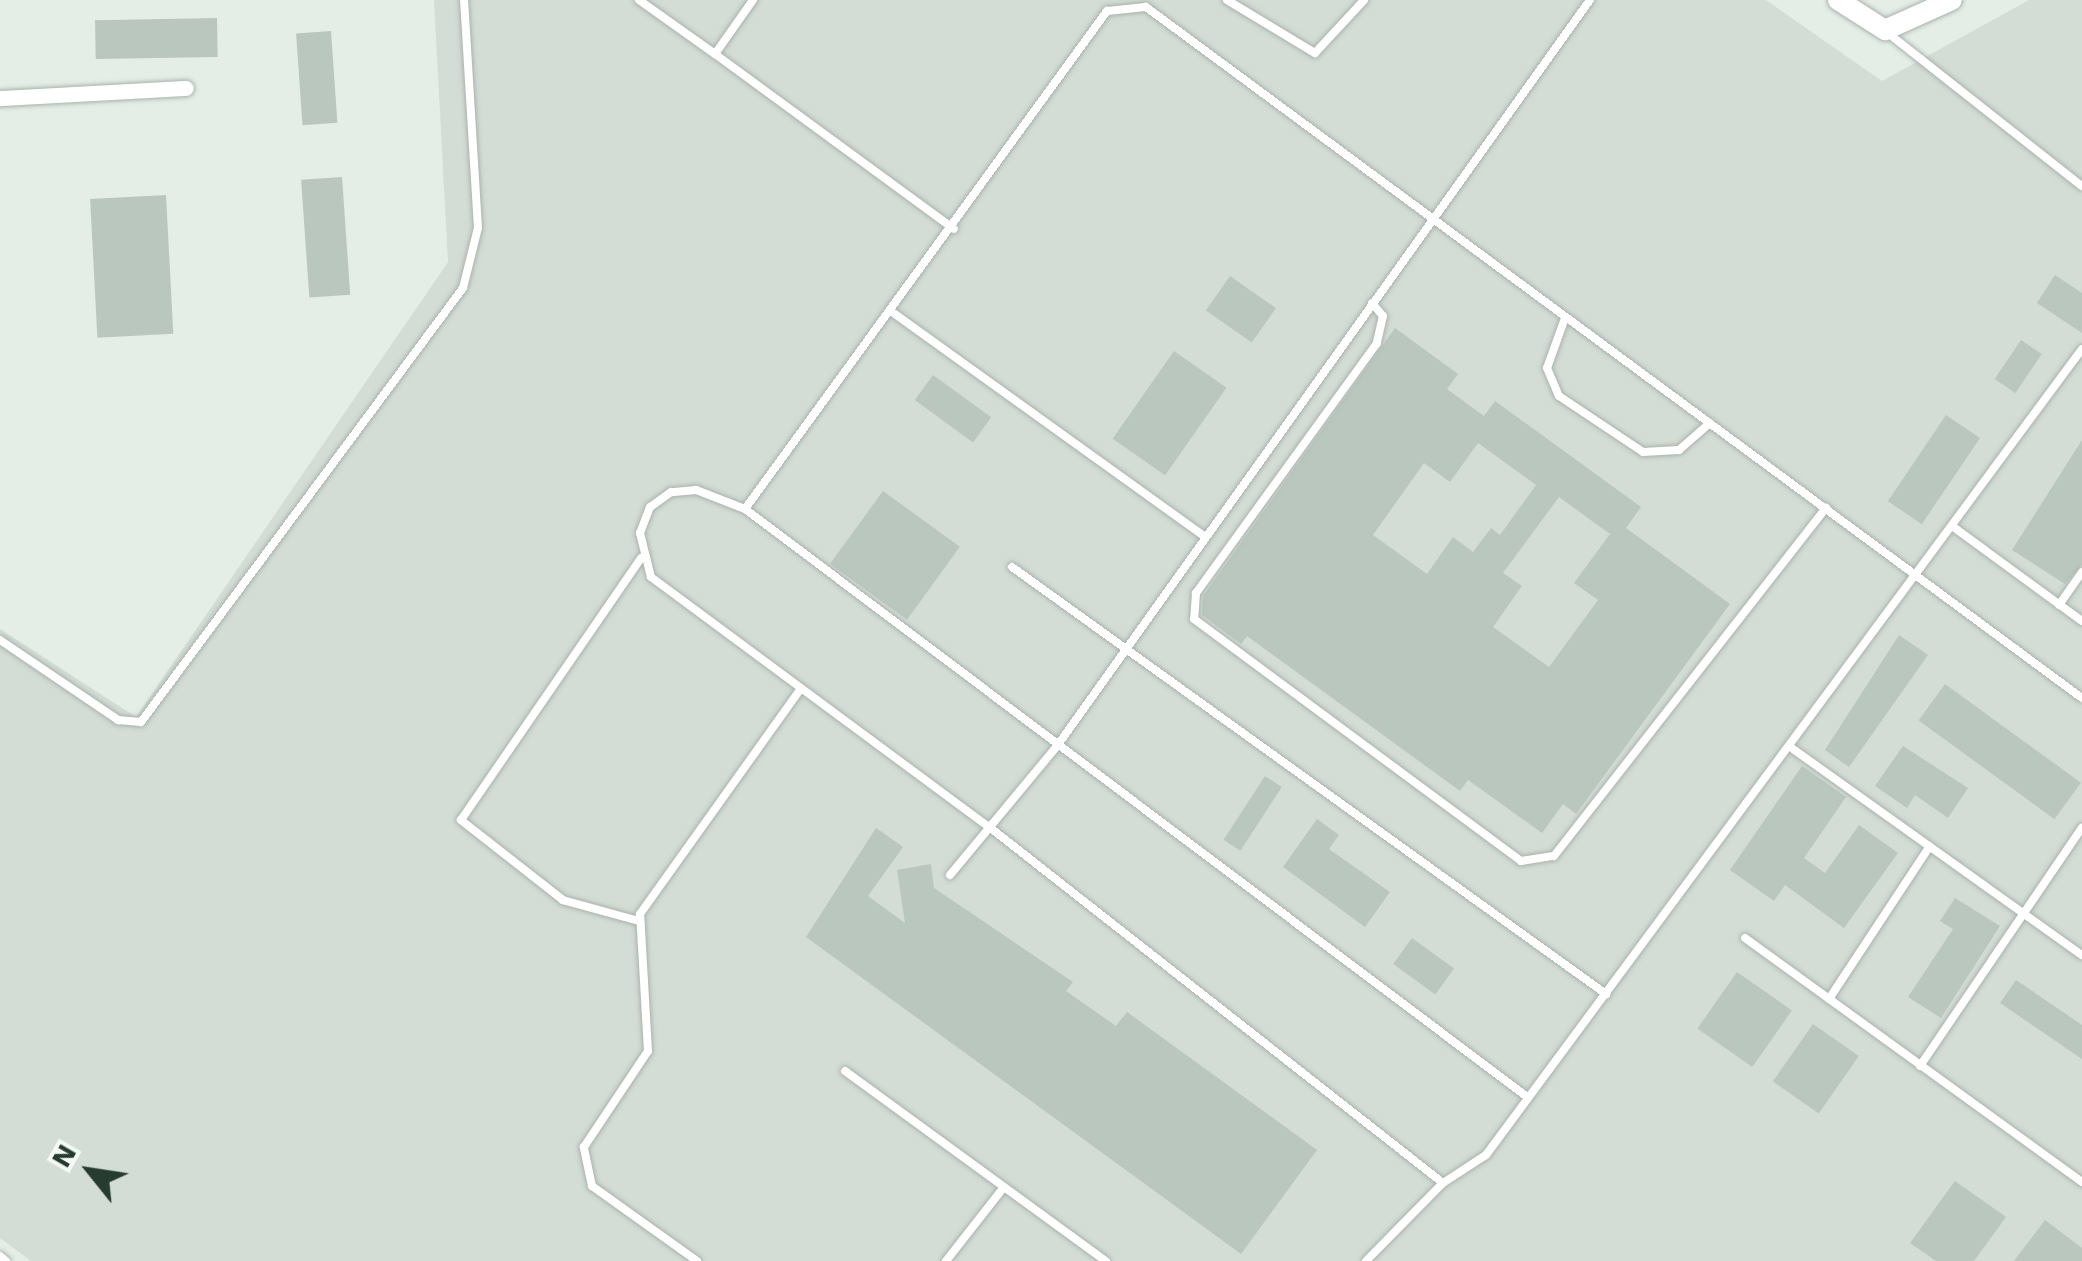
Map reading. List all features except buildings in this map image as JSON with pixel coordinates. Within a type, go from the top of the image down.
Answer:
[{"type":"street","points":[[1838,0],[1884,30],[1952,0]]},
{"type":"street","points":[[0,98],[186,88]]},
{"type":"lane","points":[[0,640],[118,720],[142,722],[463,288],[478,228],[464,0]]},
{"type":"lane","points":[[639,0],[954,229]]},
{"type":"lane","points":[[715,54],[753,0]]},
{"type":"lane","points":[[1227,0],[1315,53],[1364,0]]},
{"type":"lane","points":[[950,875],[1057,746],[1590,0]]},
{"type":"lane","points":[[744,509],[895,314],[1098,21],[1132,2],[1918,574],[2082,698]]},
{"type":"lane","points":[[1884,30],[2082,186]]},
{"type":"lane","points":[[1372,303],[1383,316],[1377,343],[1196,593],[1194,619],[1522,861],[1554,856],[1826,508]]},
{"type":"lane","points":[[895,314],[1204,537]]},
{"type":"lane","points":[[1565,318],[1547,368],[1558,396],[1643,452],[1679,450],[1710,423]]},
{"type":"lane","points":[[1366,1261],[1443,1183],[1486,1155],[1526,1096],[1793,749],[2082,349]]},
{"type":"lane","points":[[639,921],[563,900],[461,820],[641,558],[650,507],[671,492],[696,490],[744,509],[1526,1096]]},
{"type":"lane","points":[[1952,526],[2082,621]]},
{"type":"lane","points":[[641,558],[651,577],[988,826],[1443,1183]]},
{"type":"lane","points":[[1012,567],[1606,994]]},
{"type":"lane","points":[[2058,605],[2082,572]]},
{"type":"lane","points":[[697,1261],[585,1173],[592,1125],[648,1051],[639,921],[801,688]]},
{"type":"lane","points":[[1793,749],[2082,955]]},
{"type":"lane","points":[[1920,1066],[2082,828]]},
{"type":"lane","points":[[1829,999],[1930,846]]},
{"type":"lane","points":[[1745,938],[2082,1182]]},
{"type":"lane","points":[[845,1071],[1106,1261]]},
{"type":"lane","points":[[946,1261],[1004,1187]]},
{"type":"lane","points":[[0,1256],[6,1261]]},
{"type":"shaded area","points":[[434,0],[1766,0],[1882,81],[2029,0],[2082,0],[2082,1261],[31,1261],[0,1238],[0,629],[136,717],[448,262]]}]
